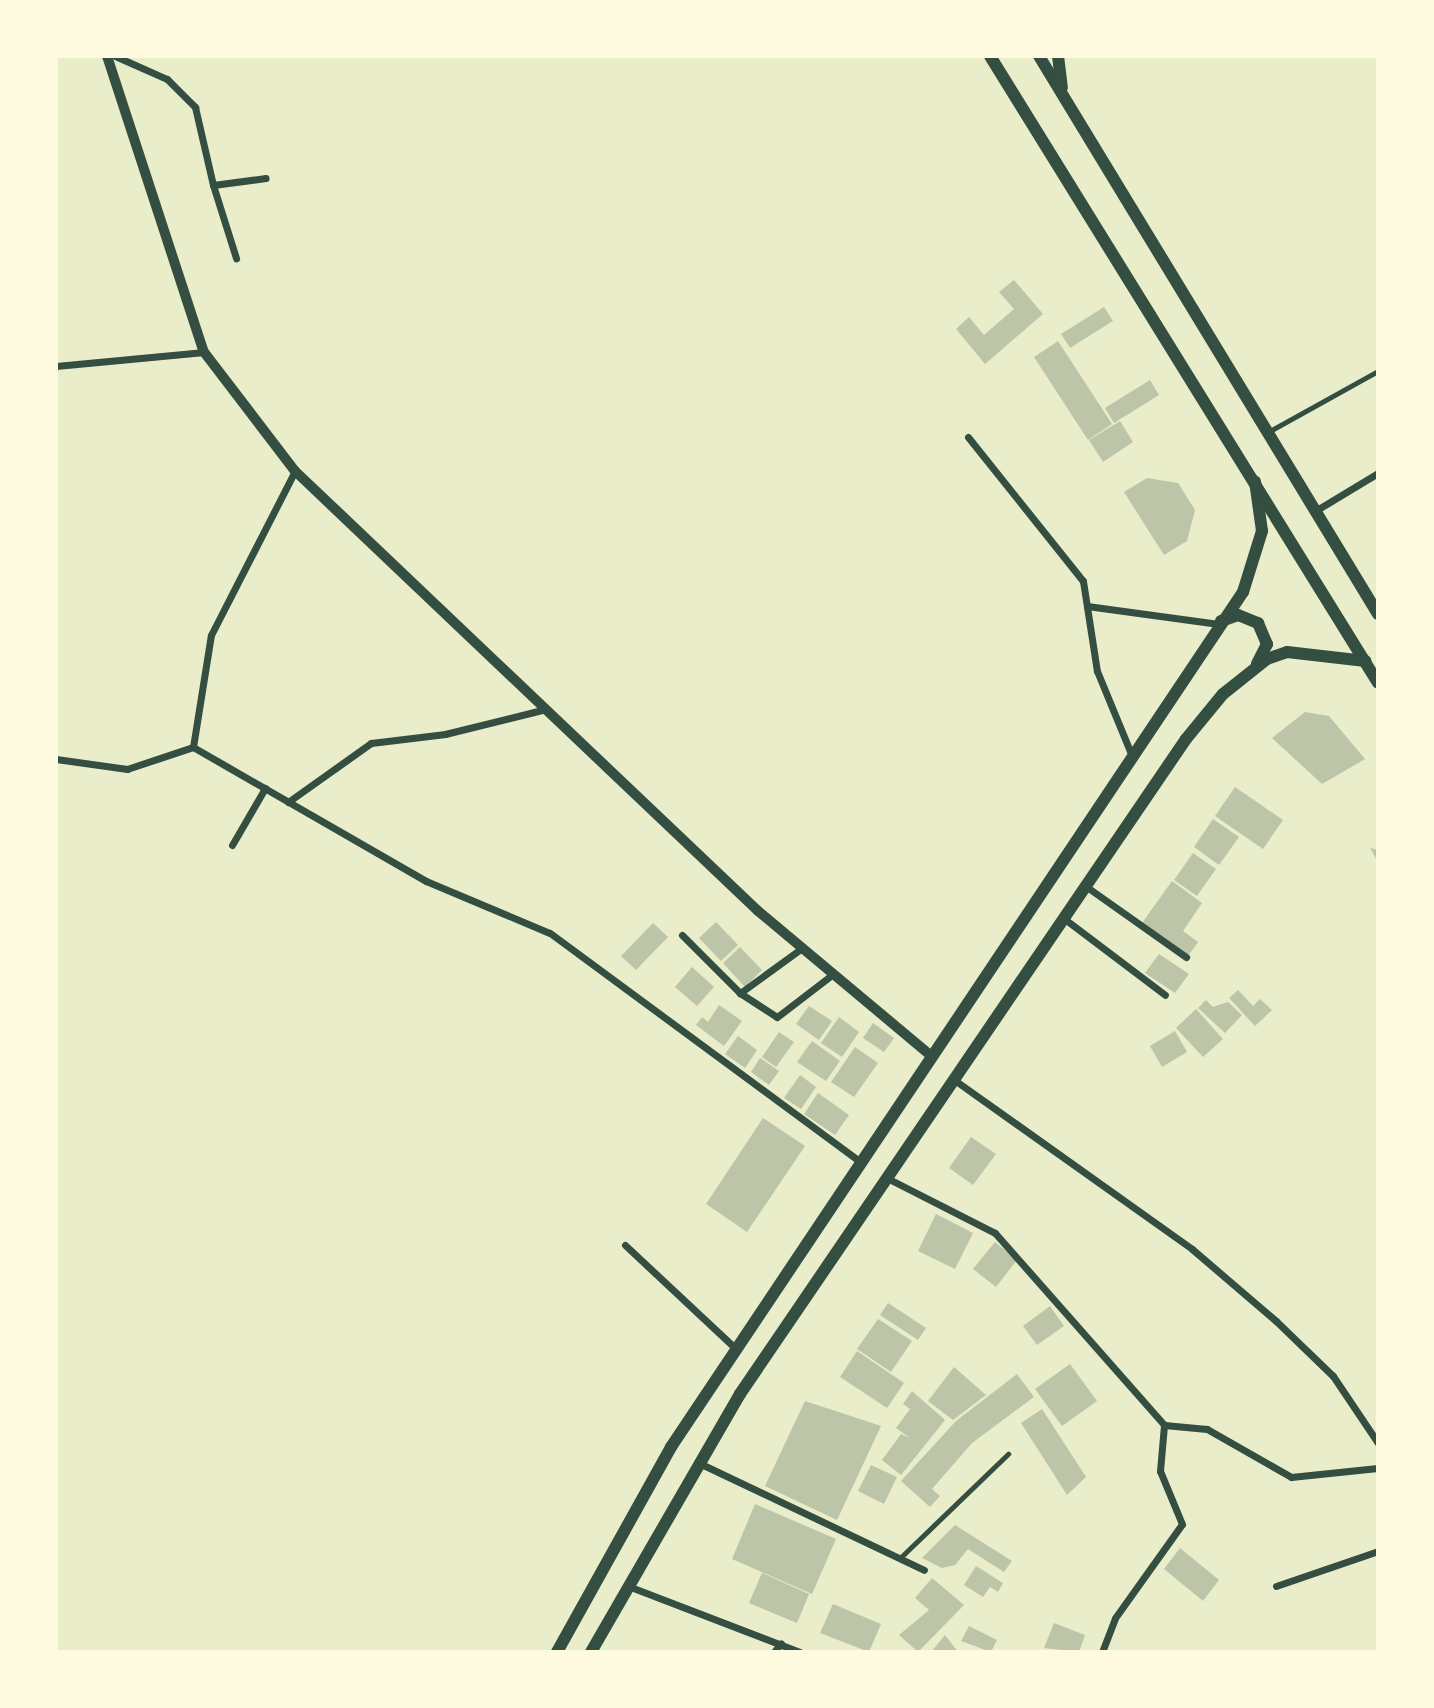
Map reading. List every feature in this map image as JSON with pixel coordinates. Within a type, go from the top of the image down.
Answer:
[{"type":"main road","points":[[990,56],[1378,683]]},
{"type":"main road","points":[[1039,56],[1378,614]]},
{"type":"main road","points":[[1058,56],[1063,96]]},
{"type":"main road","points":[[557,1652],[671,1447],[929,1054],[1133,757],[1256,564],[1262,531],[1255,481]]},
{"type":"main road","points":[[592,1652],[699,1462],[952,1079],[1186,739],[1257,665],[1267,644],[1258,623],[1238,615],[1219,624]]},
{"type":"main road","points":[[1257,665],[1287,652],[1365,661]]},
{"type":"street","points":[[107,56],[204,352],[295,471],[802,948],[929,1054]]},
{"type":"street","points":[[115,56],[167,79],[195,107],[213,185],[236,258]]},
{"type":"street","points":[[213,185],[266,178]]},
{"type":"street","points":[[56,366],[204,352]]},
{"type":"street","points":[[968,437],[1083,581],[1097,671],[1133,757]]},
{"type":"street","points":[[193,747],[211,635],[295,471]]},
{"type":"street","points":[[1315,511],[1378,473]]},
{"type":"street","points":[[1087,606],[1219,624]]},
{"type":"street","points":[[288,802],[371,743],[445,734],[547,708]]},
{"type":"street","points":[[56,760],[127,769],[193,747],[426,881],[550,933],[859,1161]]},
{"type":"street","points":[[232,845],[265,788]]},
{"type":"street","points":[[1084,884],[1186,957]]},
{"type":"street","points":[[1062,916],[1165,995]]},
{"type":"street","points":[[682,934],[740,993],[777,1017],[833,974]]},
{"type":"street","points":[[740,993],[802,948]]},
{"type":"street","points":[[952,1079],[1170,1233],[1276,1321],[1333,1376],[1378,1443]]},
{"type":"street","points":[[886,1177],[995,1233],[1164,1425],[1207,1429],[1291,1477],[1378,1468]]},
{"type":"street","points":[[625,1245],[736,1349]]},
{"type":"street","points":[[1102,1652],[1115,1618],[1182,1524],[1160,1471],[1164,1425]]},
{"type":"street","points":[[699,1462],[925,1570]]},
{"type":"street","points":[[1276,1586],[1378,1551]]},
{"type":"street","points":[[628,1586],[800,1652]]},
{"type":"street","points":[[774,1652],[780,1643]]},
{"type":"lane","points":[[1267,432],[1378,371]]},
{"type":"lane","points":[[900,1558],[1008,1454]]},
{"type":"building","points":[[1014,280],[1043,314],[985,364],[956,329],[969,317],[984,335],[1014,309],[999,292]]},
{"type":"building","points":[[1104,307],[1113,321],[1070,348],[1061,334]]},
{"type":"building","points":[[1058,341],[1112,424],[1088,440],[1034,357]]},
{"type":"building","points":[[1150,380],[1159,395],[1114,423],[1105,408]]},
{"type":"building","points":[[1120,421],[1133,442],[1103,462],[1089,440]]},
{"type":"building","points":[[1147,478],[1178,483],[1195,510],[1187,541],[1164,555],[1124,492]]},
{"type":"building","points":[[1305,712],[1329,716],[1365,759],[1322,784],[1272,738]]},
{"type":"building","points":[[1235,787],[1283,820],[1263,849],[1215,816]]},
{"type":"building","points":[[1213,819],[1239,837],[1219,865],[1194,847]]},
{"type":"building","points":[[1370,848],[1378,850],[1378,862]]},
{"type":"building","points":[[1193,853],[1216,869],[1197,896],[1174,880]]},
{"type":"building","points":[[1172,881],[1202,903],[1183,931],[1198,942],[1188,956],[1142,923]]},
{"type":"building","points":[[716,922],[738,945],[721,961],[699,938]]},
{"type":"building","points":[[653,923],[668,937],[636,970],[621,956]]},
{"type":"building","points":[[740,947],[762,970],[745,987],[723,963]]},
{"type":"building","points":[[1159,954],[1189,974],[1175,993],[1145,973]]},
{"type":"building","points":[[692,967],[714,987],[697,1006],[675,987]]},
{"type":"building","points":[[1238,990],[1253,1006],[1260,999],[1272,1010],[1255,1026],[1229,998]]},
{"type":"building","points":[[1206,1000],[1213,1007],[1228,1002],[1242,1015],[1225,1033],[1198,1008]]},
{"type":"building","points":[[719,1005],[742,1021],[724,1046],[696,1025],[702,1017],[708,1022]]},
{"type":"building","points":[[809,1006],[832,1021],[819,1040],[796,1024]]},
{"type":"building","points":[[1196,1009],[1223,1039],[1203,1057],[1176,1028]]},
{"type":"building","points":[[839,1017],[859,1032],[842,1057],[821,1043]]},
{"type":"building","points":[[873,1023],[894,1038],[884,1052],[863,1038]]},
{"type":"building","points":[[1175,1031],[1187,1052],[1162,1067],[1150,1046]]},
{"type":"building","points":[[779,1032],[794,1042],[776,1067],[762,1057]]},
{"type":"building","points":[[738,1036],[757,1050],[745,1068],[725,1054]]},
{"type":"building","points":[[812,1041],[840,1061],[826,1081],[797,1062]]},
{"type":"building","points":[[855,1047],[878,1063],[854,1097],[831,1082]]},
{"type":"building","points":[[760,1058],[779,1071],[769,1085],[751,1072]]},
{"type":"building","points":[[800,1075],[816,1087],[801,1109],[784,1098]]},
{"type":"building","points":[[818,1093],[849,1115],[835,1135],[804,1114]]},
{"type":"building","points":[[763,1118],[805,1146],[747,1232],[706,1204]]},
{"type":"building","points":[[971,1137],[996,1154],[973,1185],[949,1168]]},
{"type":"building","points":[[936,1214],[973,1233],[955,1269],[918,1251]]},
{"type":"building","points":[[995,1242],[1017,1260],[996,1287],[973,1269]]},
{"type":"building","points":[[888,1303],[926,1328],[918,1340],[880,1315]]},
{"type":"building","points":[[1050,1306],[1064,1326],[1037,1345],[1023,1326]]},
{"type":"building","points":[[878,1319],[912,1341],[891,1372],[857,1349]]},
{"type":"building","points":[[857,1351],[904,1383],[887,1408],[840,1377]]},
{"type":"building","points":[[1070,1364],[1097,1401],[1062,1426],[1035,1389]]},
{"type":"building","points":[[954,1367],[986,1395],[953,1420],[928,1401]]},
{"type":"building","points":[[1017,1374],[1034,1397],[972,1443],[932,1489],[940,1496],[930,1507],[901,1481],[956,1421]]},
{"type":"building","points":[[912,1391],[945,1420],[901,1475],[882,1460],[901,1434],[910,1438],[896,1428],[910,1409],[903,1404]]},
{"type":"building","points":[[805,1401],[881,1426],[837,1520],[765,1486]]},
{"type":"building","points":[[1042,1409],[1086,1477],[1067,1495],[1021,1423]]},
{"type":"building","points":[[871,1465],[897,1477],[884,1504],[858,1491]]},
{"type":"building","points":[[755,1504],[836,1539],[812,1594],[732,1559]]},
{"type":"building","points":[[955,1525],[1012,1561],[1004,1572],[968,1549],[955,1565],[942,1568],[922,1558]]},
{"type":"building","points":[[1180,1548],[1219,1580],[1203,1601],[1164,1569]]},
{"type":"building","points":[[976,1566],[1003,1583],[998,1592],[990,1587],[983,1597],[964,1585]]},
{"type":"building","points":[[762,1573],[809,1594],[797,1623],[749,1603]]},
{"type":"building","points":[[932,1578],[964,1605],[918,1652],[899,1635],[929,1610],[915,1598]]},
{"type":"building","points":[[833,1604],[881,1624],[869,1652],[820,1633]]},
{"type":"building","points":[[1054,1623],[1085,1635],[1079,1652],[1044,1648]]},
{"type":"building","points":[[969,1626],[997,1640],[991,1652],[961,1641]]},
{"type":"building","points":[[945,1635],[958,1652],[931,1652]]}]
